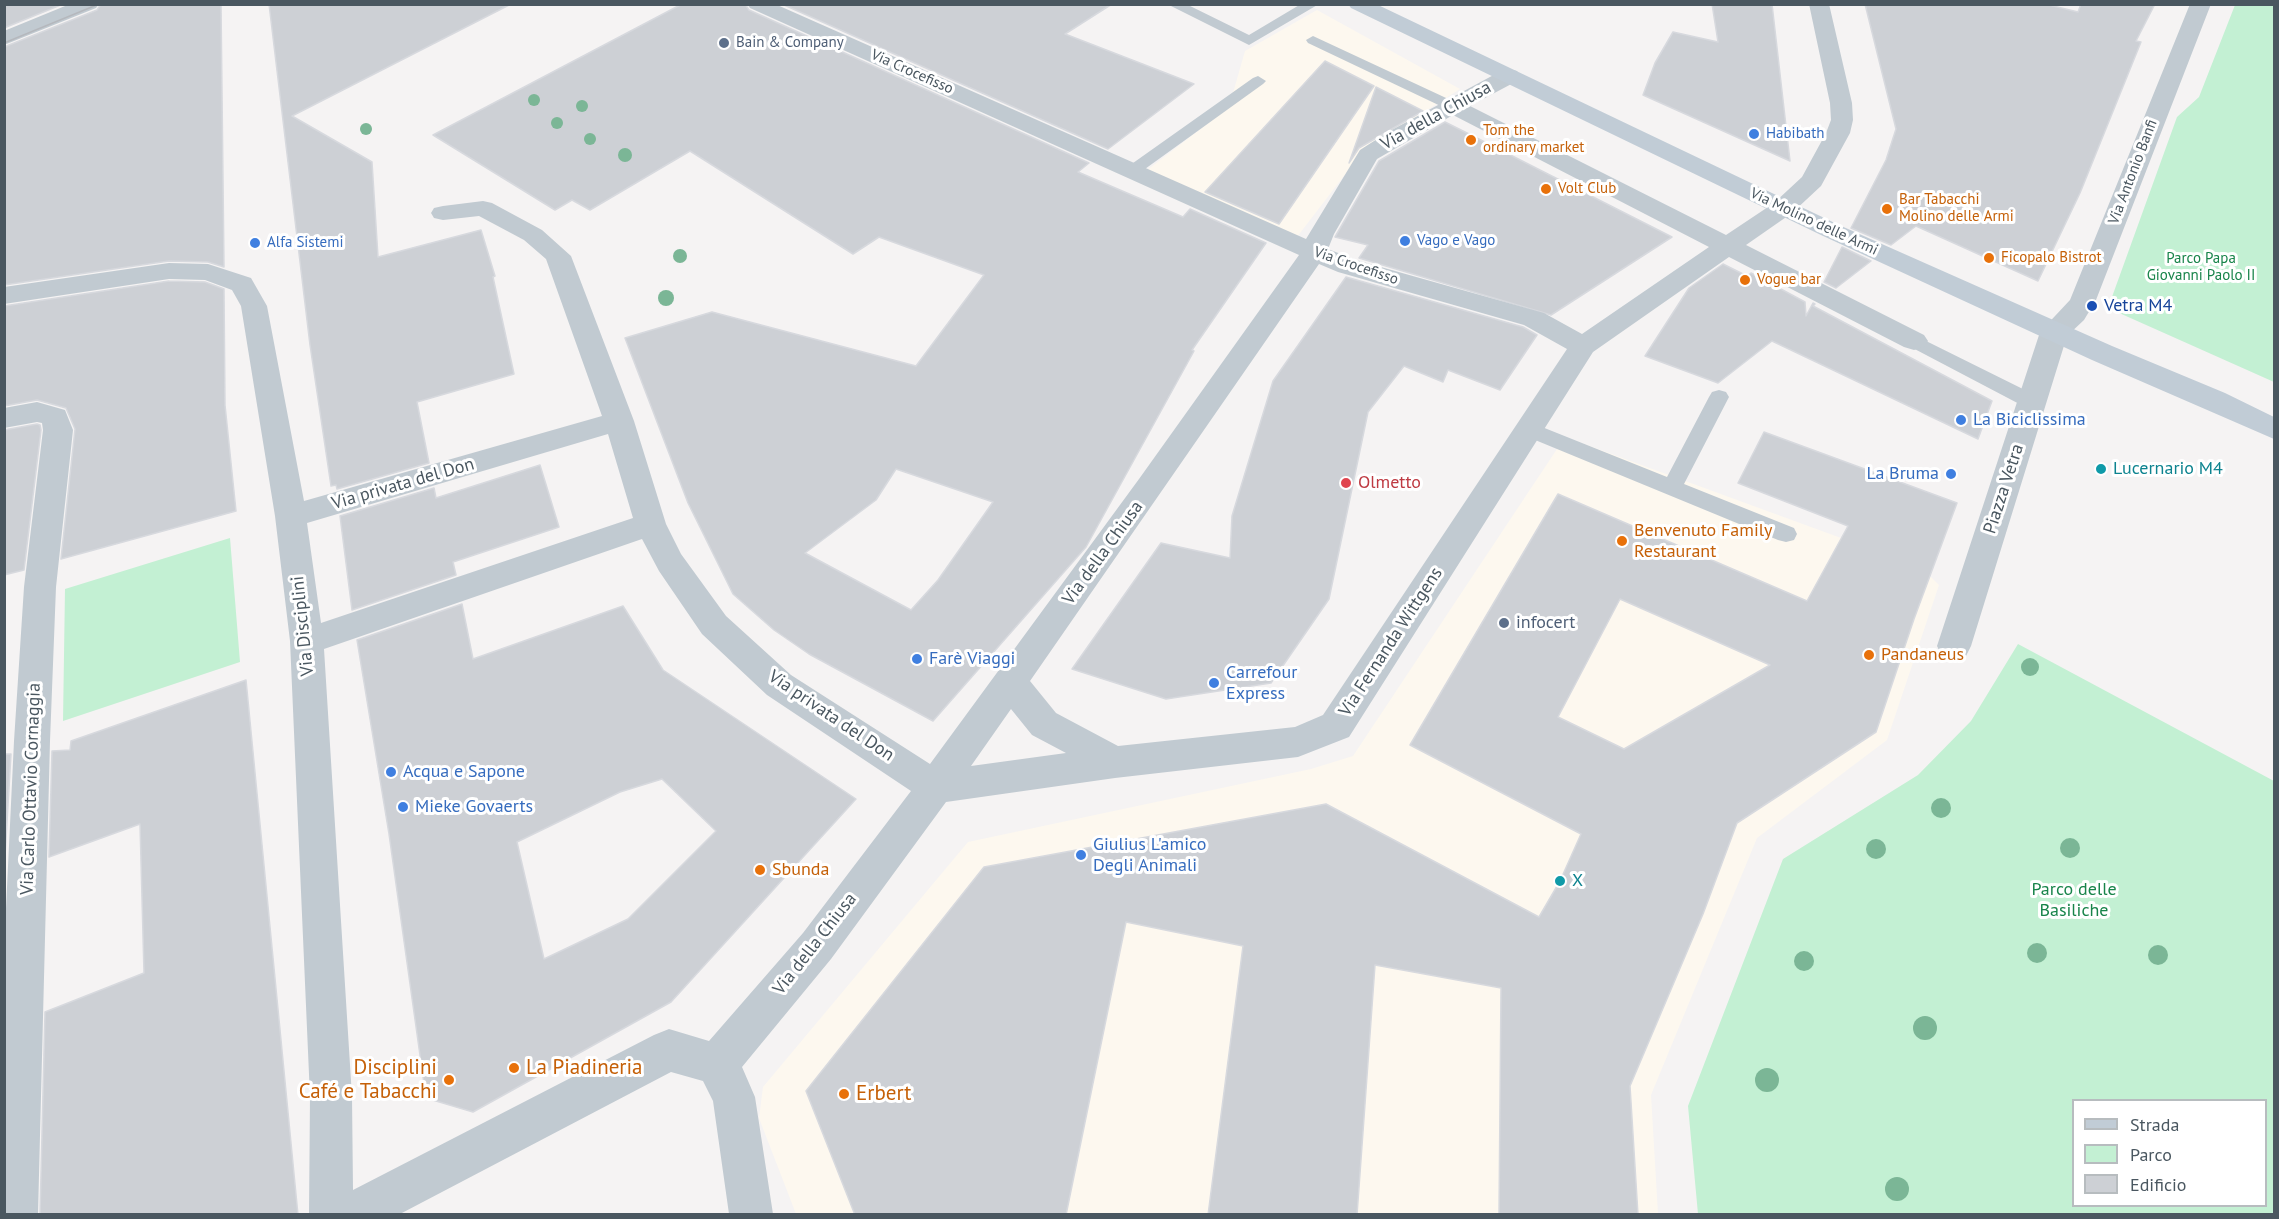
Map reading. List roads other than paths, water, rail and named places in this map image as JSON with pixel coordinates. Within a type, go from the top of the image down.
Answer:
[{"type":"street","points":[[4,39],[89,4]]},
{"type":"street","name":"Via Crocefisso","points":[[757,4],[1347,266],[1534,319],[1560,331],[1583,346]]},
{"type":"street","name":"Via Molino delle Armi","points":[[1358,4],[1783,208],[2054,332],[2215,400],[2274,429]]},
{"type":"street","name":"Via Fernanda Wittgens","points":[[935,787],[1114,762],[1298,742],[1336,726],[1583,346],[1783,208],[1812,181],[1838,134],[1842,120],[1841,103],[1819,4]]},
{"type":"street","name":"Via Antonio Banfi","points":[[2054,332],[2074,314],[2083,300],[2201,4]]},
{"type":"street","name":"Via della Chiusa","points":[[717,1064],[817,946],[935,787],[1150,487],[1314,252],[1321,234],[1368,155],[1396,137],[1509,76]]},
{"type":"street","points":[[1454,107],[1914,342]]},
{"type":"street","name":"Via privata del Don","points":[[443,213],[483,208],[533,235],[558,256],[619,421],[650,524],[670,562],[714,625],[778,685],[935,787]]},
{"type":"street","name":"Via Disciplini","points":[[4,296],[169,272],[208,272],[242,284],[254,306],[291,516],[307,641],[331,1097],[331,1215]]},
{"type":"street","name":"Piazza Vetra","points":[[1954,646],[2054,332]]},
{"type":"street","name":"Via Carlo Ottavio Cornaggia","points":[[4,418],[37,412],[55,417],[58,430],[36,559],[32,741],[15,1215]]},
{"type":"street","name":"Via privata del Don","points":[[291,516],[619,421]]},
{"type":"street","points":[[307,641],[650,524]]},
{"type":"street","points":[[1010,682],[1044,724],[1114,762]]},
{"type":"street","points":[[354,1215],[669,1050],[717,1064],[734,1097],[751,1215]]},
{"type":"lane","points":[[1174,4],[1250,41],[1312,4]]},
{"type":"lane","points":[[1313,40],[1454,107]]},
{"type":"lane","points":[[1132,171],[1258,81]]},
{"type":"lane","points":[[1914,342],[2032,402]]},
{"type":"lane","points":[[1672,487],[1719,397]]},
{"type":"lane","points":[[1530,430],[1786,534]]},
{"type":"tram line","points":[[4,43],[99,4]]},
{"type":"place","name":"Bain & Company","points":[[724,43]]},
{"type":"place","name":"Habibath","points":[[1754,134]]},
{"type":"place","name":"Tom the ordinary market","points":[[1471,140]]},
{"type":"place","name":"Volt Club","points":[[1546,189]]},
{"type":"place","name":"Bar Tabacchi Molino delle Armi","points":[[1887,209]]},
{"type":"place","name":"Vago e Vago","points":[[1405,241]]},
{"type":"place","name":"Alfa Sistemi","points":[[255,243]]},
{"type":"place","name":"Ficopalo Bistrot","points":[[1989,258]]},
{"type":"place","name":"Vogue bar","points":[[1745,280]]},
{"type":"place","name":"Vetra M4","points":[[2092,306]]},
{"type":"place","name":"La Biciclissima","points":[[1961,420]]},
{"type":"place","name":"Lucernario M4","points":[[2101,469]]},
{"type":"place","name":"La Bruma","points":[[1951,474]]},
{"type":"place","name":"Olmetto","points":[[1346,483]]},
{"type":"place","name":"Benvenuto Family Restaurant","points":[[1622,541]]},
{"type":"place","name":"infocert","points":[[1504,623]]},
{"type":"place","name":"Pandaneus","points":[[1869,655]]},
{"type":"place","name":"Farè Viaggi","points":[[917,659]]},
{"type":"place","name":"Carrefour Express","points":[[1214,683]]},
{"type":"place","name":"Acqua e Sapone","points":[[391,772]]},
{"type":"place","name":"Mieke Govaerts","points":[[403,807]]},
{"type":"place","name":"Giulius L'amico Degli Animali","points":[[1081,855]]},
{"type":"place","name":"Sbunda","points":[[760,870]]},
{"type":"place","name":"X","points":[[1560,881]]},
{"type":"place","name":"La Piadineria","points":[[514,1068]]},
{"type":"place","name":"Disciplini Café e Tabacchi","points":[[449,1080]]},
{"type":"place","name":"Erbert","points":[[844,1094]]},
{"type":"park label","name":"Parco Papa Giovanni Paolo II","points":[[2201,268]]},
{"type":"park label","name":"Parco delle Basiliche","points":[[2074,900]]}]
